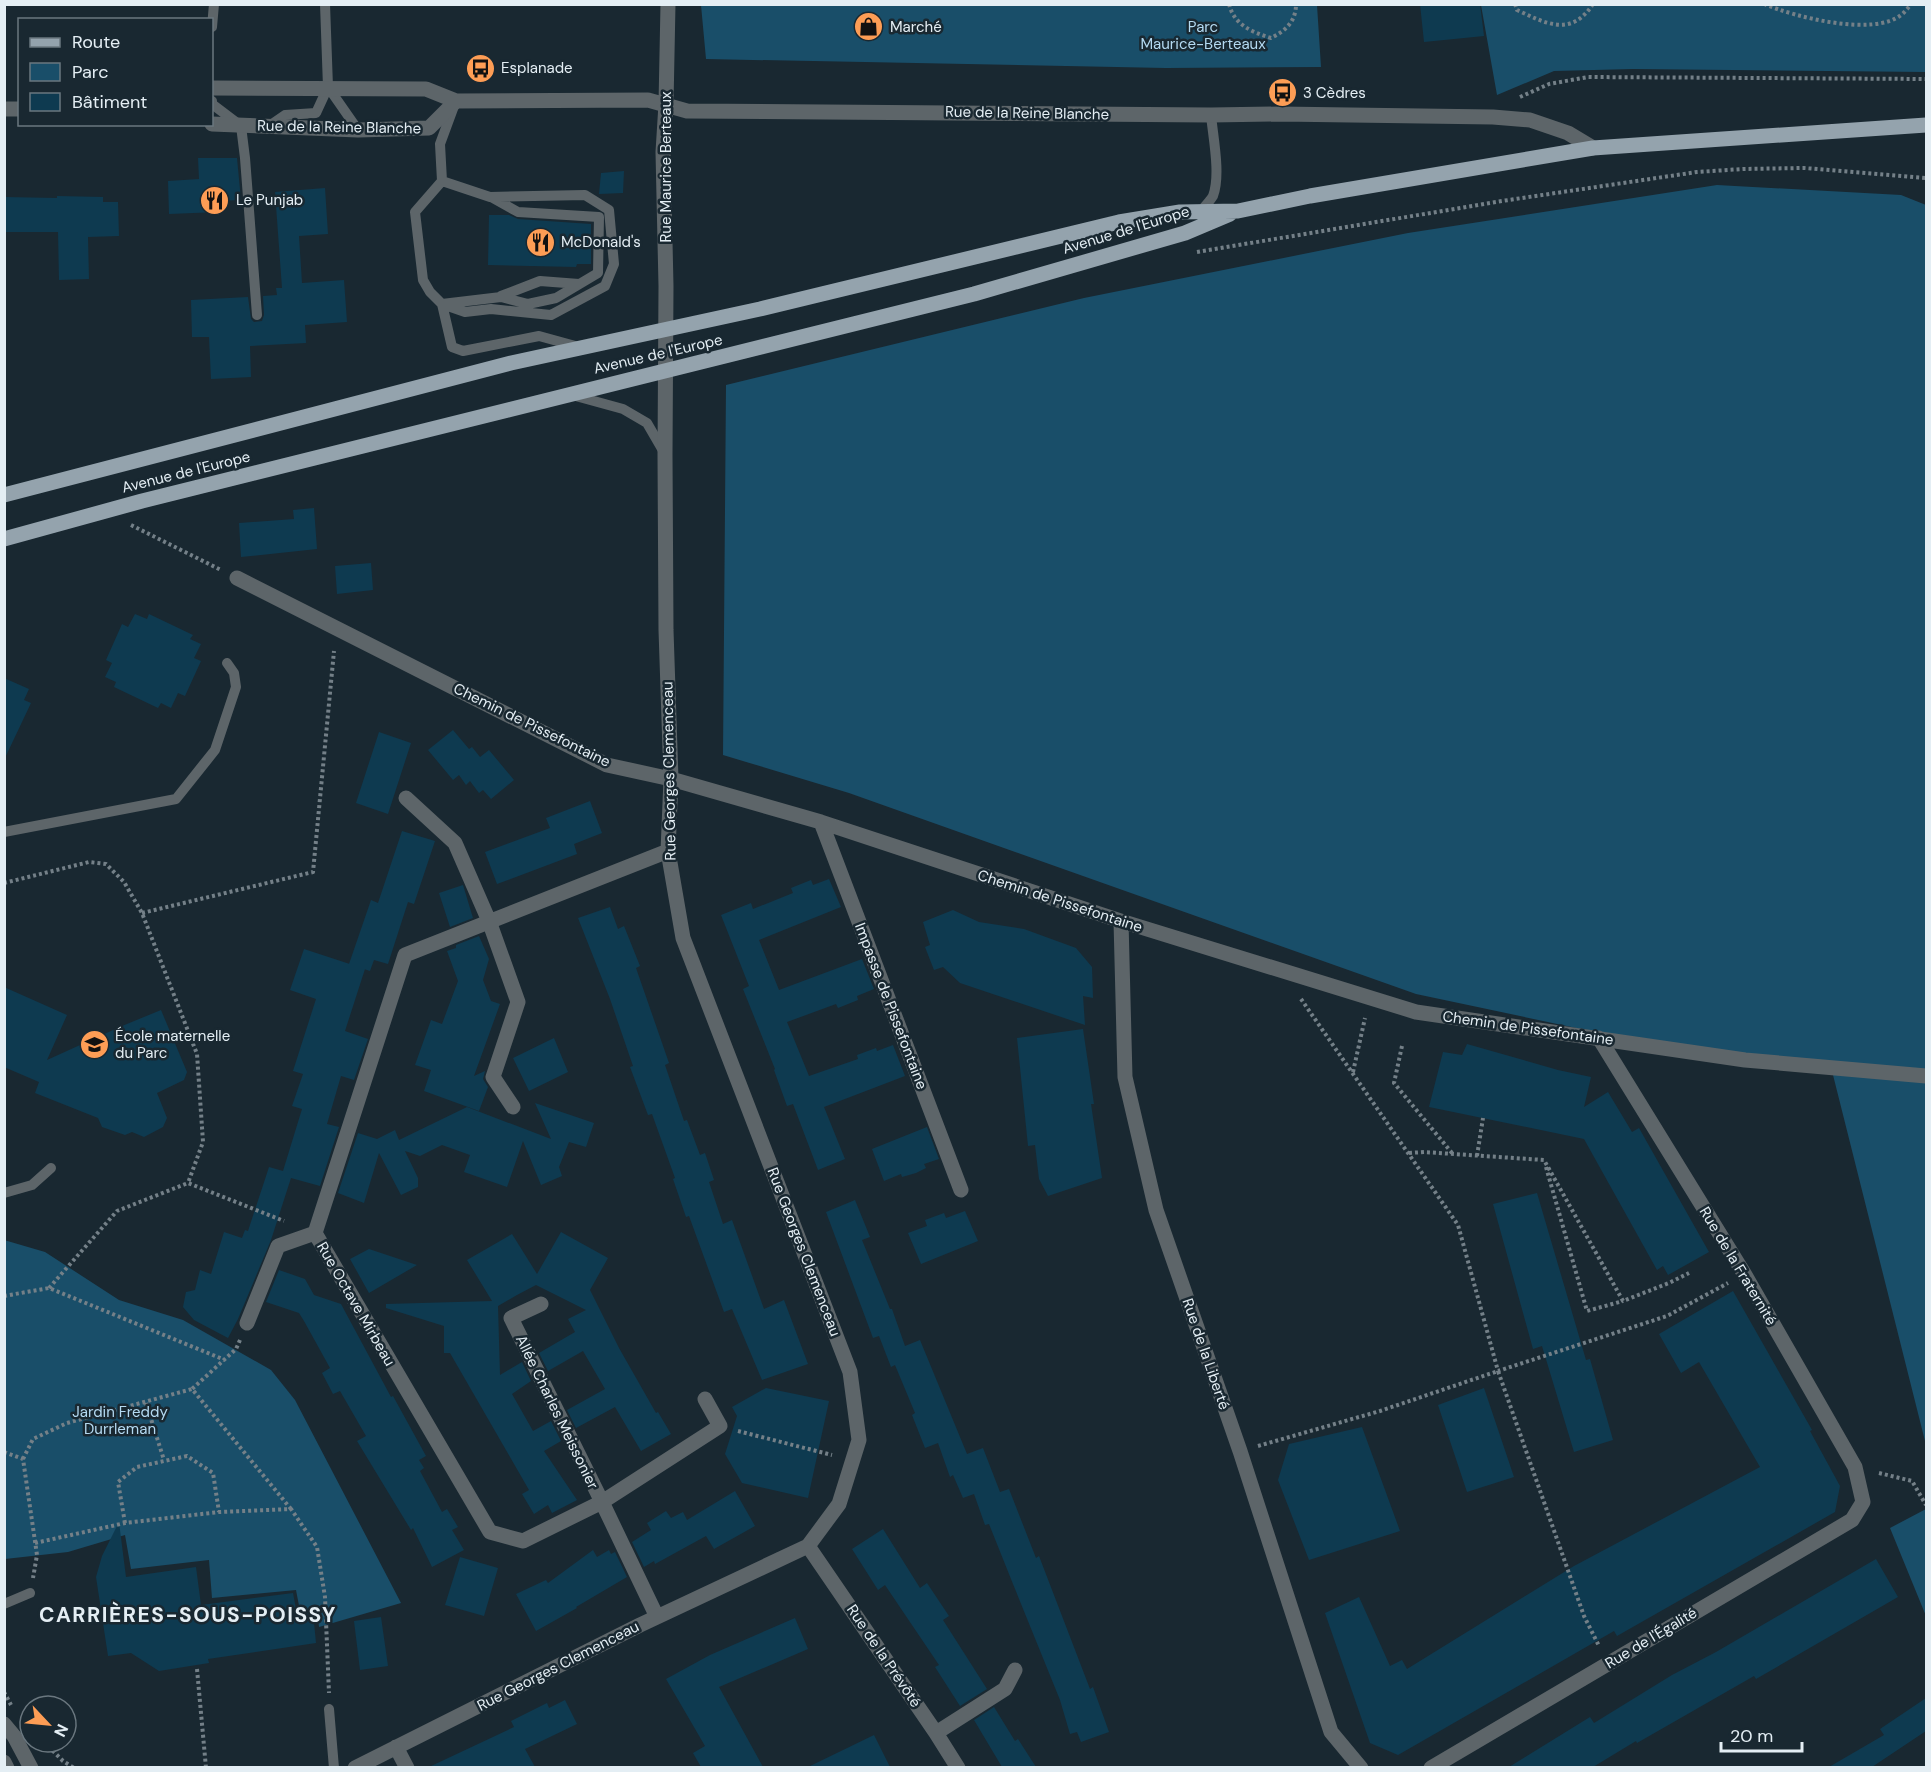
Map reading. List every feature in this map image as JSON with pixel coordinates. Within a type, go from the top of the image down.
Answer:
[{"type":"main road","points":[[1238,210],[1593,148],[1926,125]]},
{"type":"main road","name":"Avenue de l'Europe","points":[[4,495],[511,363],[760,309],[1119,222],[1201,211],[1238,210]]},
{"type":"main road","name":"Avenue de l'Europe","points":[[4,539],[665,370],[865,323],[974,294],[1185,233],[1238,210]]},
{"type":"street","name":"Rue Maurice Berteaux","points":[[665,370],[663,152],[668,4]]},
{"type":"street","name":"Rue de la Reine Blanche","points":[[213,88],[426,89],[456,101],[648,100],[687,111],[1493,117],[1530,120],[1568,133],[1593,148]]},
{"type":"street","name":"Rue de la Reine Blanche","points":[[213,124],[358,130],[429,128],[456,101]]},
{"type":"street","name":"Rue Georges Clemenceau","points":[[355,1767],[657,1617],[808,1546],[839,1504],[859,1440],[850,1372],[683,938],[668,851],[671,779],[666,630],[665,370]]},
{"type":"street","name":"Chemin de Pissefontaine","points":[[237,578],[607,765],[671,779],[820,822],[1121,921],[1416,1012],[1745,1060],[1926,1076]]},
{"type":"street","points":[[406,798],[455,843],[489,921],[518,1002],[493,1077],[513,1107]]},
{"type":"street","name":"Impasse de Pissefontaine","points":[[820,822],[961,1190]]},
{"type":"street","name":"Rue Octave Mirbeau","points":[[668,851],[405,955],[315,1233],[490,1532],[523,1541],[602,1502],[720,1426]]},
{"type":"street","name":"Rue de la Liberté","points":[[1121,921],[1125,1077],[1156,1210],[1240,1451],[1331,1732],[1361,1767]]},
{"type":"street","name":"Rue de la Fraternité","points":[[1599,1038],[1745,1275],[1855,1467],[1863,1502]]},
{"type":"street","points":[[247,1323],[278,1246],[315,1233]]},
{"type":"street","name":"Allée Charles Meissonier","points":[[541,1304],[511,1318],[602,1502]]},
{"type":"street","points":[[705,1399],[720,1426]]},
{"type":"street","points":[[602,1502],[657,1617]]},
{"type":"street","name":"Rue de l'Égalité","points":[[1431,1767],[1852,1520],[1863,1502]]},
{"type":"street","name":"Rue de la Prévôté","points":[[808,1546],[958,1767]]},
{"type":"street","points":[[936,1732],[1005,1689],[1015,1670]]},
{"type":"street","points":[[4,1725],[14,1736],[31,1767]]},
{"type":"street","points":[[396,1747],[407,1767]]},
{"type":"street","points":[[4,1762],[7,1767]]},
{"type":"lane","points":[[269,126],[285,115],[316,113],[328,87],[325,4]]},
{"type":"lane","points":[[328,87],[358,130]]},
{"type":"lane","points":[[456,101],[440,144],[442,181],[415,212],[423,280],[430,292],[442,304],[465,312],[491,309],[551,315],[605,286],[614,264],[609,210],[585,195],[490,196]]},
{"type":"lane","points":[[213,103],[241,126],[246,158],[257,315]]},
{"type":"lane","points":[[1201,211],[1213,195],[1215,184],[1211,115]]},
{"type":"lane","points":[[442,181],[490,196],[518,212],[599,217],[598,273],[556,298],[528,304],[501,297]]},
{"type":"lane","points":[[442,304],[501,297],[540,281],[579,284]]},
{"type":"lane","points":[[442,304],[452,346],[463,351],[539,336],[582,347]]},
{"type":"lane","name":"Rue Georges Clemenceau","points":[[572,395],[622,409],[647,423],[664,454]]},
{"type":"lane","points":[[4,832],[176,799],[215,750],[236,687],[234,673],[227,663]]},
{"type":"lane","points":[[4,1193],[32,1185],[51,1168]]},
{"type":"lane","points":[[4,1604],[30,1593]]},
{"type":"lane","points":[[329,1709],[334,1767]]},
{"type":"path","points":[[1229,4],[1232,15],[1250,32],[1271,38],[1286,31],[1296,14],[1296,4]]},
{"type":"path","points":[[1515,4],[1517,10],[1548,25],[1570,24],[1587,13],[1593,4]]},
{"type":"path","points":[[1764,4],[1775,9],[1833,23],[1868,26],[1900,16],[1911,4]]},
{"type":"path","points":[[1493,117],[1521,96],[1549,84],[1588,77],[1926,79]]},
{"type":"path","points":[[1194,253],[1502,201],[1697,172],[1804,168],[1926,178]]},
{"type":"path","points":[[104,512],[237,578]]},
{"type":"path","points":[[142,914],[313,872],[336,628]]},
{"type":"path","points":[[4,884],[89,862],[106,864],[124,882],[142,914],[197,1054],[204,1142],[188,1183]]},
{"type":"path","points":[[1280,970],[1458,1225],[1498,1371],[1584,1616],[1608,1664]]},
{"type":"path","points":[[1353,1073],[1370,998]]},
{"type":"path","points":[[1402,1047],[1394,1083],[1453,1154]]},
{"type":"path","points":[[1477,1156],[1483,1118]]},
{"type":"path","points":[[1408,1154],[1424,1152],[1544,1160]]},
{"type":"path","points":[[1544,1160],[1587,1311],[1623,1301],[1689,1273]]},
{"type":"path","points":[[1544,1160],[1623,1301]]},
{"type":"path","points":[[49,1288],[117,1211],[188,1183],[315,1233]]},
{"type":"path","points":[[1240,1451],[1380,1411],[1667,1316],[1745,1275]]},
{"type":"path","points":[[4,1296],[49,1288],[225,1360]]},
{"type":"path","points":[[37,1555],[23,1459],[33,1439],[67,1423],[192,1389],[236,1349]]},
{"type":"path","points":[[192,1389],[291,1509],[317,1547],[326,1597],[329,1709]]},
{"type":"path","points":[[146,1403],[164,1460]]},
{"type":"path","points":[[720,1426],[853,1460]]},
{"type":"path","points":[[4,1452],[23,1459]]},
{"type":"path","points":[[125,1523],[118,1482],[137,1467],[187,1456],[213,1473],[219,1512]]},
{"type":"path","points":[[1855,1467],[1912,1481],[1926,1505]]},
{"type":"path","points":[[35,1543],[125,1523],[219,1512],[291,1509]]},
{"type":"path","points":[[197,1669],[206,1767]]},
{"type":"path","points":[[56,1754],[74,1767]]},
{"type":"green space","name":"Parc Maurice-Berteaux","points":[[701,5],[1317,5],[1321,67],[1166,68],[706,59]]},
{"type":"green space","points":[[1481,5],[1926,5],[1926,72],[1633,69],[1554,71],[1497,95]]},
{"type":"green space","points":[[1717,185],[1901,195],[1926,205],[1926,1445],[1831,1067],[1581,1029],[1416,994],[849,793],[723,755],[726,385],[1084,298],[1408,233]]},
{"type":"green space","name":"Jardin Freddy Durrleman","points":[[4,1240],[45,1252],[119,1300],[183,1320],[271,1370],[295,1400],[401,1603],[319,1627],[317,1609],[300,1611],[296,1590],[212,1598],[209,1560],[131,1569],[125,1535],[68,1552],[5,1559]]},
{"type":"green space","points":[[1926,1509],[1926,1616],[1890,1528]]},
{"type":"building","points":[[1420,4],[1480,4],[1484,36],[1424,42]]},
{"type":"building","name":"Le Punjab","points":[[198,158],[237,158],[241,200],[217,201],[218,212],[169,214],[168,181],[199,179]]},
{"type":"building","points":[[624,171],[623,193],[599,194],[601,173]]},
{"type":"building","points":[[325,188],[328,234],[299,236],[302,283],[344,280],[347,322],[305,325],[306,343],[250,346],[251,377],[211,379],[209,337],[192,337],[191,300],[248,297],[251,319],[254,322],[262,321],[263,296],[277,295],[276,288],[282,288],[275,192]]},
{"type":"building","points":[[57,196],[103,197],[103,202],[118,202],[119,236],[88,237],[89,279],[59,280],[58,232],[4,232],[4,197],[57,198]]},
{"type":"building","name":"McDonald's","points":[[489,215],[591,224],[591,264],[577,264],[576,267],[488,265]]},
{"type":"building","points":[[314,508],[317,549],[241,557],[239,523],[294,519],[293,510]]},
{"type":"building","points":[[371,563],[373,590],[337,594],[335,566]]},
{"type":"building","points":[[135,614],[147,619],[149,614],[193,635],[190,639],[201,644],[194,658],[201,661],[185,696],[178,693],[171,708],[161,703],[158,708],[114,687],[116,682],[105,677],[112,663],[106,660],[122,624],[128,627]]},
{"type":"building","points":[[4,678],[29,689],[24,700],[31,703],[4,760]]},
{"type":"building","points":[[453,730],[469,749],[472,747],[480,757],[489,750],[514,780],[491,799],[483,790],[479,793],[470,781],[466,785],[459,775],[453,780],[428,750]]},
{"type":"building","points":[[379,732],[411,743],[388,814],[356,803]]},
{"type":"building","points":[[590,801],[602,833],[574,844],[577,854],[497,884],[485,852],[550,828],[546,818]]},
{"type":"building","points":[[402,831],[435,841],[414,904],[408,902],[388,964],[374,960],[370,971],[349,964],[371,900],[378,903]]},
{"type":"building","points":[[829,879],[841,907],[759,940],[779,990],[862,959],[874,989],[857,996],[858,1000],[838,1008],[836,1004],[787,1022],[809,1076],[858,1059],[857,1055],[893,1045],[905,1076],[824,1107],[845,1159],[818,1170],[793,1104],[787,1106],[743,989],[749,986],[721,915],[751,903],[753,909],[793,893],[791,888],[811,880],[813,885]]},
{"type":"building","points":[[463,885],[473,918],[450,927],[439,893]]},
{"type":"building","points":[[610,907],[618,929],[624,926],[640,966],[636,968],[669,1063],[665,1065],[684,1121],[687,1120],[700,1155],[705,1153],[714,1180],[709,1182],[723,1224],[732,1220],[764,1309],[784,1300],[808,1364],[762,1380],[732,1309],[724,1312],[689,1216],[686,1217],[652,1114],[648,1115],[630,1067],[633,1066],[610,999],[578,918]]},
{"type":"building","points":[[953,910],[979,922],[1024,929],[1076,948],[1092,967],[1093,998],[1083,996],[1085,1025],[960,983],[943,967],[934,970],[925,947],[930,945],[923,922]]},
{"type":"building","points":[[479,936],[489,959],[483,980],[491,1001],[500,1004],[474,1076],[485,1071],[483,1079],[488,1087],[479,1111],[424,1091],[431,1070],[415,1065],[431,1020],[442,1024],[458,981],[447,951]]},
{"type":"building","points":[[304,949],[365,969],[345,1031],[368,1039],[354,1080],[341,1076],[327,1124],[339,1127],[320,1186],[291,1178],[271,1240],[228,1338],[194,1320],[183,1307],[186,1292],[195,1290],[200,1270],[211,1274],[224,1232],[242,1238],[245,1230],[248,1231],[269,1167],[283,1171],[302,1109],[292,1106],[303,1074],[293,1071],[316,999],[290,990]]},
{"type":"building","points":[[4,987],[67,1015],[47,1060],[161,1010],[187,1072],[184,1080],[157,1093],[167,1118],[163,1127],[144,1137],[132,1132],[125,1135],[102,1127],[98,1118],[35,1093],[39,1082],[4,1067]]},
{"type":"building","points":[[1083,1029],[1102,1178],[1048,1196],[1039,1179],[1035,1145],[1028,1146],[1017,1038]]},
{"type":"building","points":[[554,1038],[568,1072],[529,1091],[513,1058]]},
{"type":"building","points":[[1467,1044],[1591,1077],[1584,1107],[1608,1092],[1632,1132],[1639,1128],[1709,1252],[1668,1275],[1663,1266],[1657,1270],[1584,1139],[1429,1107],[1443,1052],[1462,1055]]},
{"type":"building","points":[[535,1103],[594,1123],[586,1147],[569,1142],[559,1167],[562,1176],[541,1185],[523,1141],[507,1187],[464,1172],[470,1155],[442,1145],[420,1156],[405,1151],[418,1178],[418,1187],[401,1195],[379,1153],[364,1203],[338,1193],[358,1133],[377,1139],[395,1130],[399,1140],[467,1107],[551,1139]]},
{"type":"building","points":[[927,1127],[939,1159],[924,1164],[926,1168],[916,1173],[902,1177],[901,1174],[884,1181],[872,1149]]},
{"type":"building","points":[[1537,1193],[1586,1360],[1590,1359],[1613,1440],[1574,1452],[1542,1346],[1533,1349],[1493,1204]]},
{"type":"building","points":[[855,1200],[870,1237],[862,1240],[890,1309],[892,1309],[905,1346],[920,1340],[967,1454],[983,1448],[1000,1492],[1009,1489],[1036,1558],[1039,1556],[1090,1689],[1093,1687],[1109,1732],[1081,1742],[1077,1732],[1070,1734],[1060,1700],[989,1524],[985,1525],[974,1494],[963,1498],[953,1475],[950,1477],[938,1443],[925,1448],[912,1415],[915,1413],[895,1365],[891,1367],[879,1336],[873,1338],[826,1212]]},
{"type":"building","points":[[965,1211],[978,1241],[921,1264],[908,1233],[927,1226],[925,1220],[944,1213],[946,1218]]},
{"type":"building","points":[[561,1232],[608,1258],[590,1290],[619,1348],[656,1413],[658,1412],[671,1434],[641,1451],[615,1407],[576,1428],[567,1410],[605,1389],[583,1351],[548,1371],[539,1353],[575,1332],[568,1319],[586,1310],[536,1285],[498,1306],[500,1375],[522,1362],[531,1381],[512,1394],[533,1431],[551,1421],[561,1441],[544,1451],[577,1500],[552,1513],[548,1505],[534,1514],[522,1494],[529,1490],[450,1353],[444,1353],[444,1326],[386,1308],[386,1304],[492,1301],[467,1260],[512,1234],[537,1274]]},
{"type":"building","points":[[369,1249],[417,1265],[369,1293],[350,1259]]},
{"type":"building","points":[[279,1270],[305,1279],[314,1295],[341,1304],[426,1456],[419,1460],[424,1468],[420,1471],[442,1512],[447,1509],[458,1527],[452,1530],[464,1550],[432,1567],[413,1528],[411,1530],[357,1441],[366,1436],[340,1391],[333,1394],[322,1373],[330,1368],[299,1313],[266,1302]]},
{"type":"building","points":[[1733,1291],[1812,1430],[1810,1431],[1840,1486],[1835,1512],[1617,1636],[1614,1631],[1398,1755],[1370,1743],[1325,1613],[1359,1597],[1390,1666],[1402,1660],[1407,1669],[1574,1566],[1760,1467],[1699,1362],[1681,1373],[1659,1334]]},
{"type":"building","points":[[766,1388],[829,1401],[808,1498],[742,1483],[725,1454],[737,1416],[732,1407]]},
{"type":"building","points":[[1484,1388],[1514,1477],[1467,1492],[1438,1405]]},
{"type":"building","points":[[1362,1427],[1400,1531],[1309,1560],[1278,1480],[1289,1444]]},
{"type":"building","points":[[735,1491],[755,1526],[714,1549],[706,1536],[655,1564],[654,1561],[644,1567],[632,1542],[651,1530],[647,1523],[666,1511],[671,1518],[683,1512],[687,1520]]},
{"type":"building","points":[[119,1522],[126,1577],[196,1567],[201,1605],[293,1593],[297,1614],[313,1612],[316,1643],[208,1659],[209,1663],[159,1671],[131,1653],[108,1656],[96,1577],[102,1556]]},
{"type":"building","points":[[883,1529],[920,1588],[927,1583],[949,1616],[943,1620],[987,1689],[960,1706],[935,1667],[939,1665],[885,1585],[878,1590],[852,1549]]},
{"type":"building","points":[[593,1550],[597,1557],[609,1550],[611,1554],[615,1552],[627,1577],[536,1631],[516,1594],[546,1580],[548,1583]]},
{"type":"building","points":[[460,1557],[498,1568],[484,1616],[445,1605]]},
{"type":"building","points":[[1876,1559],[1898,1597],[1756,1679],[1754,1676],[1593,1767],[1509,1767],[1590,1717],[1594,1723],[1672,1675]]},
{"type":"building","points":[[381,1617],[388,1666],[360,1670],[354,1621]]},
{"type":"building","points":[[795,1618],[808,1649],[719,1687],[763,1767],[701,1767],[693,1753],[705,1746],[666,1679],[710,1655]]},
{"type":"building","points":[[1926,1698],[1926,1731],[1872,1767],[1829,1767],[1884,1735],[1880,1729]]},
{"type":"building","points":[[565,1700],[577,1724],[525,1749],[535,1767],[429,1767],[514,1727],[511,1721],[547,1703],[549,1708]]},
{"type":"building","points":[[994,1707],[1015,1741],[1018,1739],[1036,1767],[1002,1767],[974,1720]]},
{"type":"building","points":[[874,1735],[890,1767],[808,1767]]},
{"type":"place","name":"Marché","points":[[869,27]]},
{"type":"place","name":"Esplanade","points":[[480,68]]},
{"type":"place","name":"3 Cèdres","points":[[1282,93]]},
{"type":"place","name":"Le Punjab","points":[[215,200]]},
{"type":"place","name":"McDonald's","points":[[540,242]]},
{"type":"place","name":"École maternelle du Parc","points":[[94,1045]]},
{"type":"district","name":"CARRIÈRES-SOUS-POISSY","points":[[188,1615]]}]
